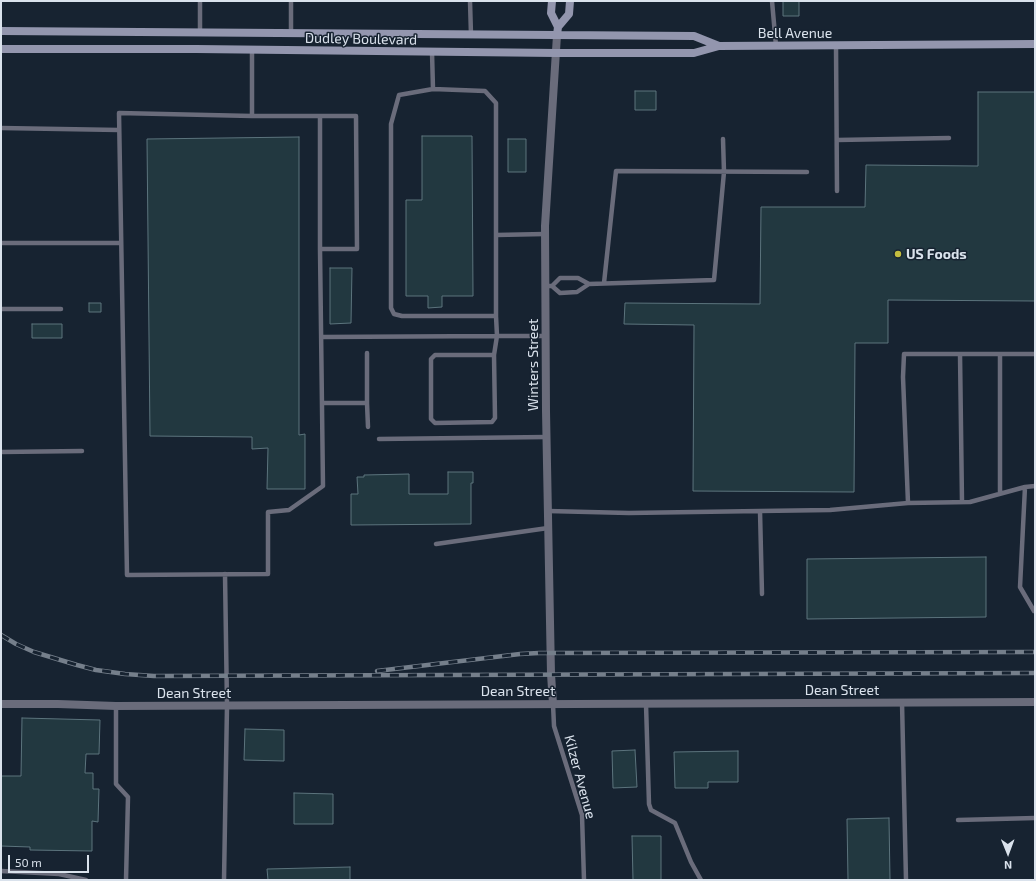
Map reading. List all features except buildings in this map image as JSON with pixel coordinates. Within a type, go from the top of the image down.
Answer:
[{"type":"main road","name":"Winters Street","points":[[552,1],[551,13],[558,31]]},
{"type":"main road","points":[[558,31],[569,14],[570,1]]},
{"type":"main road","name":"Dudley Boulevard","points":[[1,31],[200,31],[471,35],[558,31]]},
{"type":"main road","name":"Bell Avenue","points":[[558,31],[694,36],[719,46],[1035,44]]},
{"type":"main road","name":"Dudley Boulevard","points":[[1,49],[694,53],[719,46]]},
{"type":"street","name":"Winters Street","points":[[553,704],[548,528],[546,336],[549,286],[546,234],[558,31]]},
{"type":"street","name":"Dean Street","points":[[1,704],[227,706],[1035,702]]},
{"type":"lane","points":[[200,1],[200,31]]},
{"type":"lane","points":[[291,1],[291,33]]},
{"type":"lane","points":[[470,1],[471,35]]},
{"type":"lane","points":[[772,1],[776,46]]},
{"type":"lane","points":[[836,45],[837,191]]},
{"type":"lane","points":[[252,50],[252,116]]},
{"type":"lane","points":[[432,52],[433,89]]},
{"type":"lane","points":[[494,355],[435,356],[431,359],[431,419],[435,423],[492,422],[495,418],[494,355],[497,336],[496,104],[485,91],[433,89],[400,95],[391,124],[391,308],[394,314],[402,316],[496,316]]},
{"type":"lane","points":[[320,116],[320,249],[323,486],[289,510],[268,512],[268,574],[127,575],[127,502],[119,113],[252,116],[320,116],[356,116],[357,249],[320,249]]},
{"type":"lane","points":[[1,128],[119,130]]},
{"type":"lane","points":[[837,140],[949,138]]},
{"type":"lane","points":[[589,284],[578,278],[560,278],[549,286],[560,292],[577,292],[589,284],[714,280],[724,172],[723,139]]},
{"type":"lane","points":[[604,283],[616,170],[807,172]]},
{"type":"lane","points":[[496,235],[546,234]]},
{"type":"lane","points":[[1,243],[121,243]]},
{"type":"lane","points":[[1,309],[61,309]]},
{"type":"lane","points":[[322,337],[546,336]]},
{"type":"lane","points":[[366,353],[368,427]]},
{"type":"lane","points":[[908,503],[903,377],[904,354],[1035,354]]},
{"type":"lane","points":[[960,354],[962,502]]},
{"type":"lane","points":[[1000,354],[1000,494]]},
{"type":"lane","points":[[322,403],[367,403]]},
{"type":"lane","points":[[379,439],[547,437]]},
{"type":"lane","points":[[1,452],[82,450]]},
{"type":"lane","points":[[548,511],[629,513],[830,510],[908,503],[970,502],[1025,487],[1035,486]]},
{"type":"lane","points":[[1025,487],[1020,587],[1034,611]]},
{"type":"lane","points":[[760,511],[762,594]]},
{"type":"lane","points":[[436,544],[548,528]]},
{"type":"lane","points":[[224,880],[227,706],[225,574]]},
{"type":"lane","points":[[902,702],[906,880]]},
{"type":"lane","name":"Kilzer Avenue","points":[[553,704],[554,726],[582,815],[584,880]]},
{"type":"lane","points":[[646,704],[645,728],[648,804],[651,810],[675,823],[691,862],[701,880]]},
{"type":"lane","points":[[116,706],[116,784],[128,797],[126,880]]},
{"type":"lane","points":[[958,820],[1035,818]]},
{"type":"lane","points":[[1,871],[54,874],[86,880]]},
{"type":"railway","points":[[1,635],[34,652],[77,665],[96,670],[154,676],[1035,673]]},
{"type":"railway","points":[[377,671],[539,653],[1035,652]]},
{"type":"place","name":"US Foods","points":[[898,254]]}]
